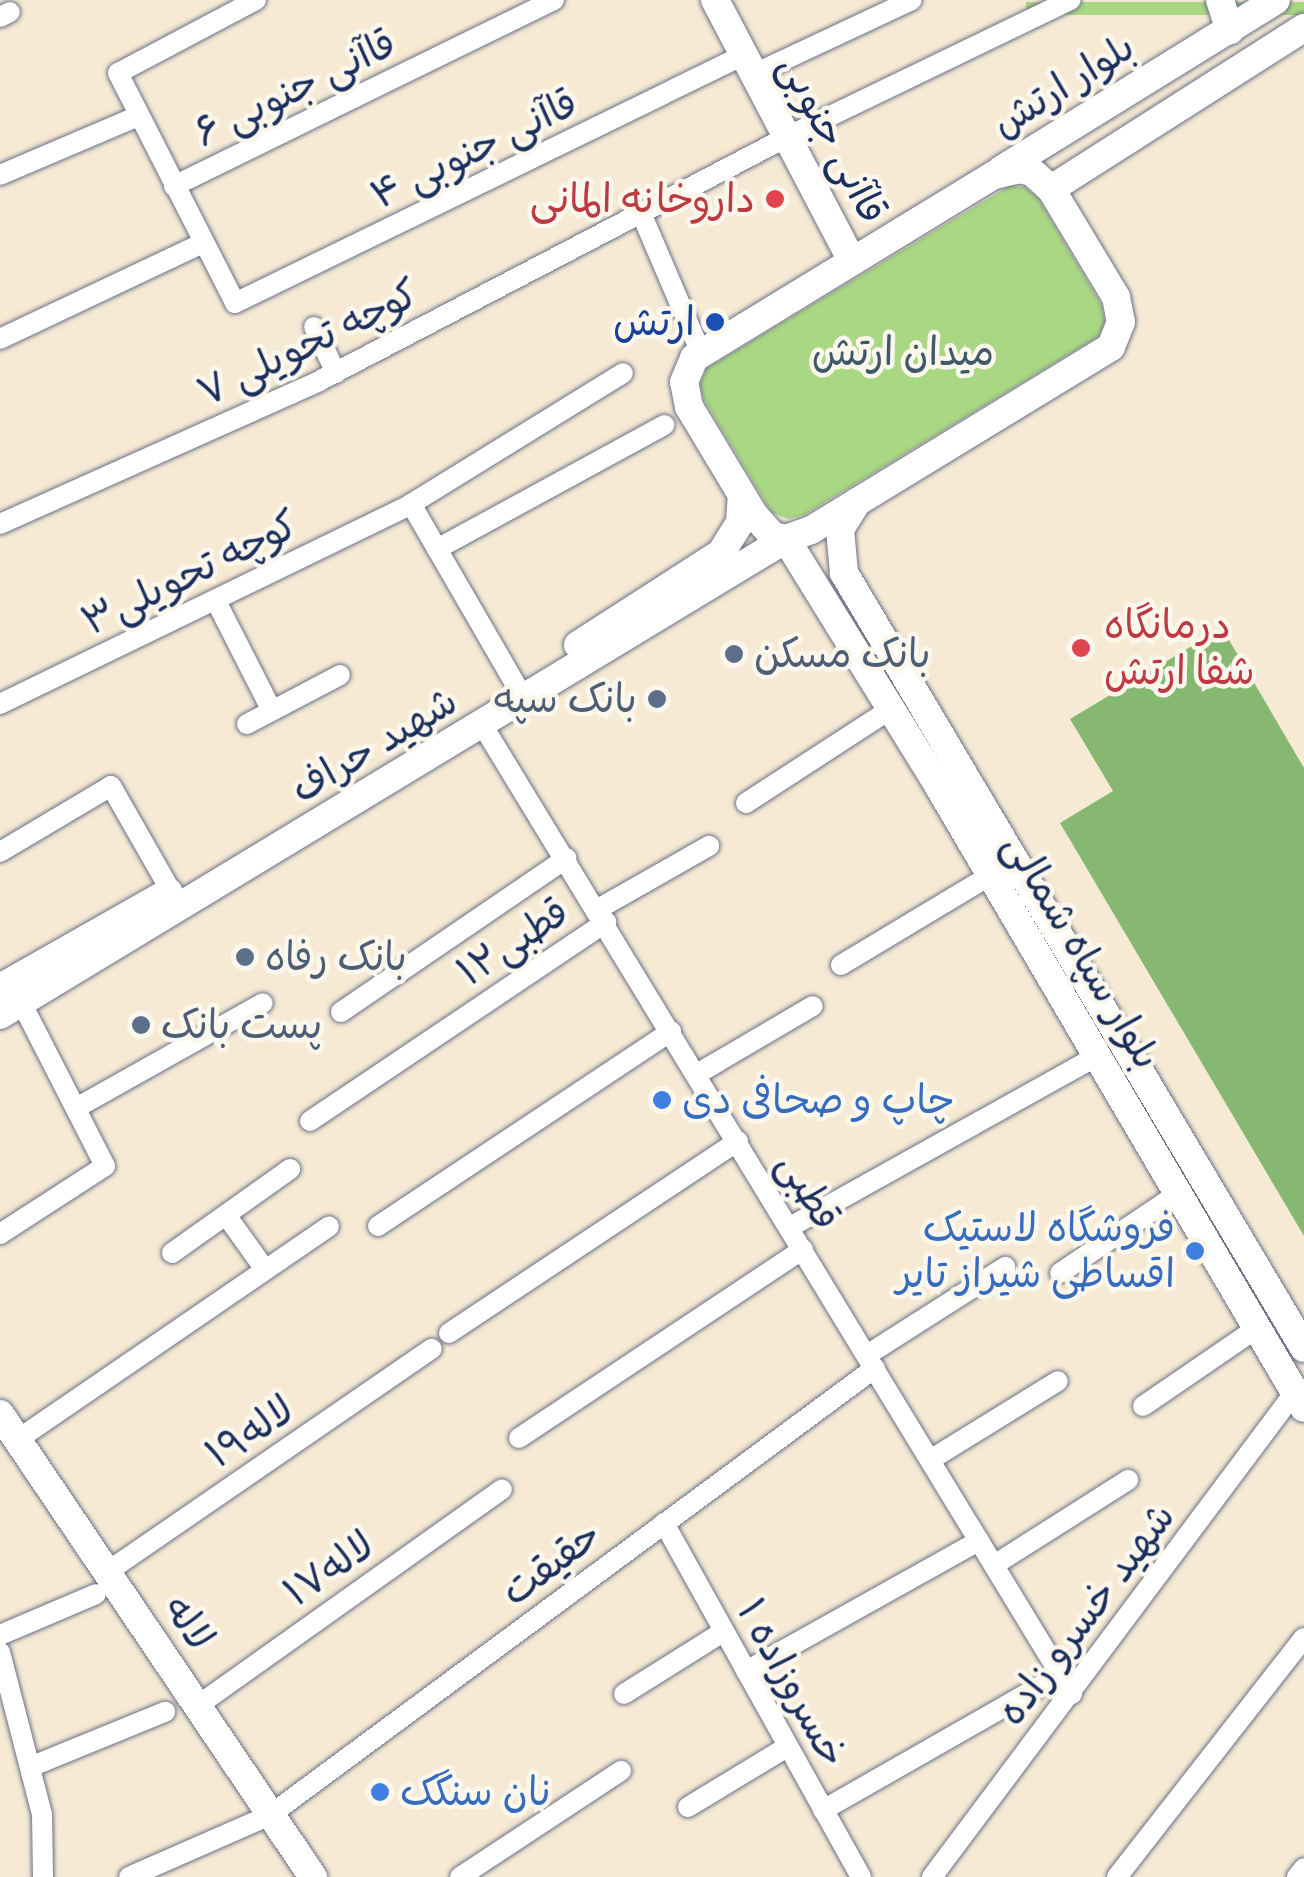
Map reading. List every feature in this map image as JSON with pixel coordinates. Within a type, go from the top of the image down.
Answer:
[{"type":"main road","name":"قاآنی جنوبی","points":[[715,0],[852,261]]},
{"type":"main road","points":[[1220,0],[1230,30]]},
{"type":"main road","name":"بلوار ارتش","points":[[994,174],[1276,0]]},
{"type":"main road","points":[[1051,189],[1304,28]]},
{"type":"main road","points":[[1018,169],[1032,172],[1051,189],[1120,308],[1118,335],[1111,347],[857,502],[786,539],[762,526],[685,396],[687,369],[700,352],[994,174],[1018,169]]},
{"type":"main road","points":[[7,1002],[171,891],[665,601],[722,553],[740,522],[742,495]]},
{"type":"main road","name":"بلوار سپاه شمالی","points":[[857,502],[840,529],[844,573],[1066,975],[1304,1348]]},
{"type":"main road","name":"بلوار سپاه شمالی","points":[[786,539],[990,876],[1066,975],[1097,1056],[1299,1400]]},
{"type":"main road","name":"شهید حراف","points":[[7,1002],[484,726],[665,601],[786,539]]},
{"type":"main road","points":[[818,589],[825,571],[844,573]]},
{"type":"main road","name":"لاله","points":[[0,1414],[101,1583],[197,1706],[312,1877]]},
{"type":"street","points":[[0,339],[203,243],[118,73],[256,0]]},
{"type":"street","name":"قاآنی جنوبی ۶","points":[[174,186],[554,0]]},
{"type":"street","name":"قاآنی جنوبی ۴","points":[[203,243],[235,303],[749,64],[912,0]]},
{"type":"street","name":"کوچه تحویلی ۷","points":[[0,524],[336,372],[787,138],[1071,0]]},
{"type":"street","points":[[0,175],[138,116]]},
{"type":"street","points":[[641,213],[700,352]]},
{"type":"street","points":[[314,327],[336,372]]},
{"type":"street","name":"کوچه تحویلی۳","points":[[0,704],[410,504],[623,373]]},
{"type":"street","points":[[436,549],[664,425]]},
{"type":"street","points":[[410,504],[516,685]]},
{"type":"street","points":[[216,601],[272,711]]},
{"type":"street","points":[[247,724],[340,675]]},
{"type":"street","points":[[746,803],[888,710]]},
{"type":"street","name":"قطبی","points":[[484,726],[1072,1694]]},
{"type":"street","points":[[0,852],[111,786],[171,891]]},
{"type":"street","name":"قطبی۱۲","points":[[310,1122],[602,916],[710,846]]},
{"type":"street","points":[[341,1012],[566,858]]},
{"type":"street","points":[[842,966],[990,876]]},
{"type":"street","points":[[0,1234],[105,1166],[76,1108],[7,1002]]},
{"type":"street","points":[[76,1108],[263,1003]]},
{"type":"street","points":[[697,1074],[813,1006]]},
{"type":"street","points":[[378,1226],[671,1031]]},
{"type":"street","points":[[790,1227],[1097,1056]]},
{"type":"street","points":[[449,1333],[738,1141]]},
{"type":"street","points":[[172,1252],[290,1169]]},
{"type":"street","points":[[1060,1273],[1179,1193]]},
{"type":"street","points":[[226,1214],[264,1268]]},
{"type":"street","points":[[17,1440],[329,1226]]},
{"type":"street","points":[[519,1438],[803,1249]]},
{"type":"street","name":"حقیقت","points":[[129,1877],[270,1814],[1004,1266]]},
{"type":"street","points":[[1143,1406],[1257,1328]]},
{"type":"street","name":"لاله۱۹","points":[[0,1634],[101,1583],[432,1349]]},
{"type":"street","points":[[930,1460],[1058,1382]]},
{"type":"street","name":"شهید خسرو زاده","points":[[932,1877],[1299,1400]]},
{"type":"street","points":[[994,1565],[1128,1480]]},
{"type":"street","name":"لاله۱۷","points":[[197,1706],[502,1489]]},
{"type":"street","name":"خسروزاده ۱","points":[[664,1523],[855,1875]]},
{"type":"street","points":[[746,1671],[979,1540]]},
{"type":"street","points":[[624,1694],[723,1632]]},
{"type":"street","points":[[1117,1877],[1304,1638]]},
{"type":"street","points":[[0,1652],[3,1679],[42,1814],[43,1877]]},
{"type":"street","points":[[823,1810],[1060,1675]]},
{"type":"street","points":[[30,1767],[165,1712]]},
{"type":"street","points":[[688,1807],[787,1747]]},
{"type":"street","points":[[460,1877],[621,1771]]},
{"type":"street","points":[[1297,1877],[1304,1868]]},
{"type":"green space","points":[[1026,2],[1304,2],[1304,15],[1026,15]]},
{"type":"green space","name":"میدان ارتش","points":[[1009,186],[1025,187],[1038,198],[1101,304],[1105,321],[1099,336],[804,515],[788,519],[772,513],[704,400],[700,384],[707,368]]},
{"type":"green space","points":[[1222,628],[1304,768],[1304,1236],[1060,823],[1113,791],[1070,719]]},
{"type":"place","name":"داروخانه المانی","points":[[775,199]]},
{"type":"place","name":"ارتش","points":[[715,322]]},
{"type":"place","name":"درمانگاه شفا ارتش","points":[[1081,648]]},
{"type":"place","name":"بانک مسکن","points":[[734,654]]},
{"type":"place","name":"بانک سپه","points":[[657,699]]},
{"type":"place","name":"بانک رفاه","points":[[245,957]]},
{"type":"place","name":"پست بانک","points":[[141,1025]]},
{"type":"place","name":"چاپ و صحافی دی","points":[[662,1100]]},
{"type":"place","name":"فروشگاه لاستیک اقساطی شیراز تایر","points":[[1195,1251]]},
{"type":"place","name":"نان سنگک","points":[[380,1792]]}]
